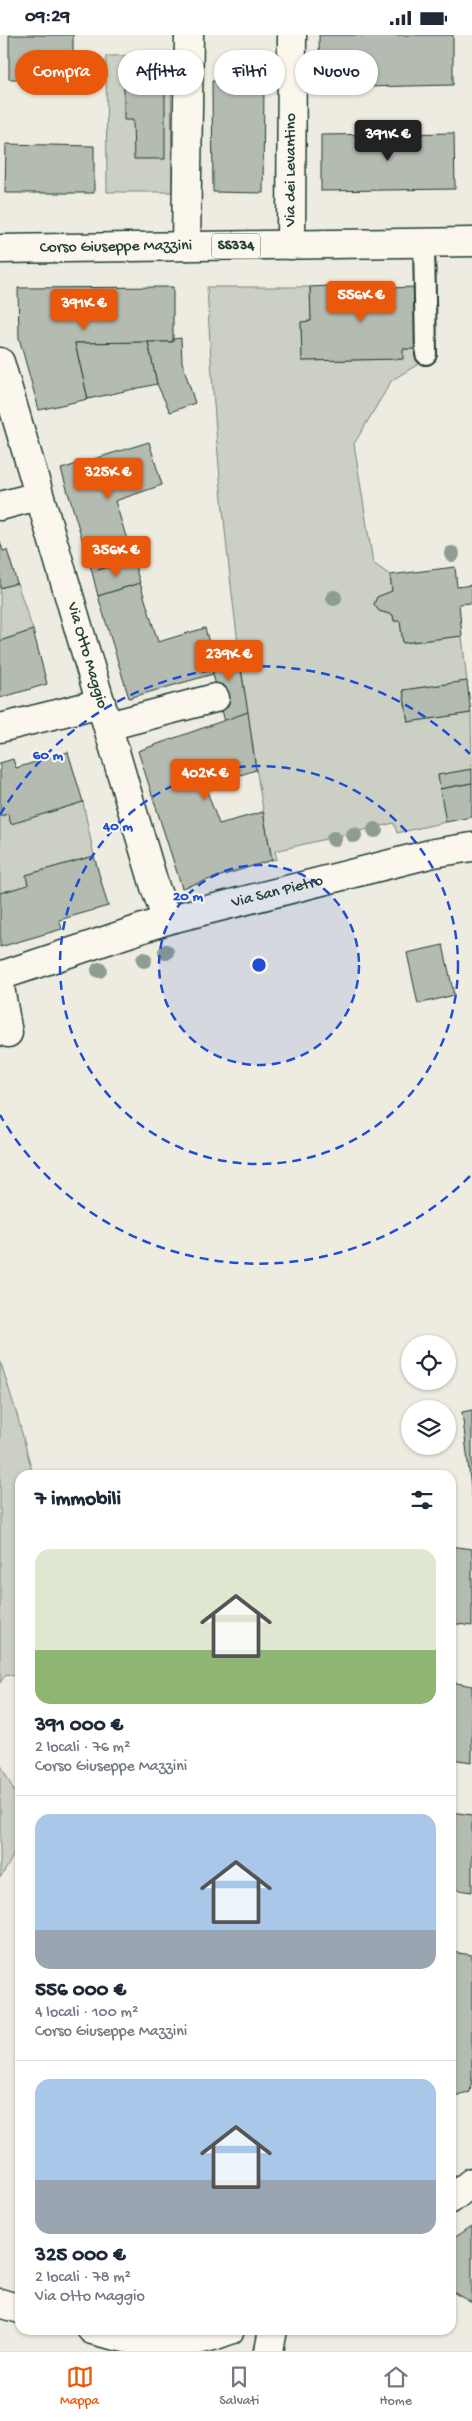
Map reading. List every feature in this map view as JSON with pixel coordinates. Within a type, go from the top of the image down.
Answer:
[{"type":"street","points":[[186,246],[188,35]]},
{"type":"street","name":"Via dei Levantino","points":[[291,245],[292,35]]},
{"type":"street","name":"Corso Giuseppe Mazzini","points":[[0,249],[472,242]]},
{"type":"street","name":"Via Otto Maggio","points":[[0,362],[155,887],[167,920]]},
{"type":"street","points":[[0,506],[38,496]]},
{"type":"street","points":[[0,728],[105,715],[215,698]]},
{"type":"street","name":"Via San Pietro","points":[[0,976],[167,920],[434,853],[472,847]]},
{"type":"street","points":[[0,987],[8,1033]]},
{"type":"street","points":[[456,2195],[472,2182]]},
{"type":"street","points":[[0,2303],[15,2308]]},
{"type":"street","points":[[111,2335],[167,2345],[206,2339],[217,2335]]},
{"type":"street","points":[[269,2351],[271,2335]]},
{"type":"lane","points":[[424,243],[426,354]]},
{"type":"shaded area","points":[[108,56],[118,56],[118,95],[171,95],[172,192],[107,192]]},
{"type":"shaded area","points":[[207,287],[310,287],[311,321],[301,322],[302,361],[402,359],[403,349],[419,349],[422,362],[392,380],[354,444],[373,563],[390,575],[392,591],[377,597],[374,604],[379,611],[393,615],[394,621],[400,621],[403,643],[462,636],[467,681],[403,690],[408,722],[471,713],[472,769],[438,775],[446,822],[397,833],[394,823],[275,851],[277,859],[272,860],[238,646],[222,503]]},
{"type":"shaded area","points":[[17,583],[33,630],[0,641],[0,588]]},
{"type":"shaded area","points":[[83,802],[94,856],[26,875],[28,885],[0,893],[0,816],[8,814],[11,823]]},
{"type":"shaded area","points":[[0,1360],[32,1470],[15,1470],[15,1676],[6,1674],[0,1683]]},
{"type":"shaded area","points":[[0,1763],[15,1794],[15,1850],[0,1878]]},
{"type":"building","points":[[9,35],[73,35],[73,50],[15,50],[15,79],[9,79]]},
{"type":"building","points":[[319,35],[453,35],[453,85],[378,87],[378,50],[319,50]]},
{"type":"building","points":[[212,81],[214,81],[214,95],[264,95],[263,193],[213,192]]},
{"type":"building","points":[[124,95],[165,95],[165,159],[134,159],[133,120],[124,120]]},
{"type":"building","points":[[454,133],[455,189],[321,191],[321,135]]},
{"type":"building","points":[[6,144],[94,146],[94,193],[5,193]]},
{"type":"building","points":[[387,283],[387,288],[417,287],[419,349],[403,349],[403,359],[302,361],[301,322],[311,321],[310,287]]},
{"type":"building","points":[[173,287],[173,342],[75,343],[88,399],[39,410],[19,338],[18,288]]},
{"type":"building","points":[[181,338],[182,362],[195,403],[170,412],[157,384],[148,342],[173,342],[173,339]]},
{"type":"building","points":[[148,342],[157,384],[88,399],[75,343]]},
{"type":"building","points":[[149,442],[162,485],[115,501],[133,559],[92,572],[61,469]]},
{"type":"building","points":[[0,541],[3,551],[7,550],[17,583],[0,588]]},
{"type":"building","points":[[133,559],[140,583],[98,596],[92,572]]},
{"type":"building","points":[[455,567],[457,587],[472,585],[472,603],[459,604],[462,636],[403,643],[400,621],[394,621],[393,615],[379,611],[374,604],[377,597],[392,591],[390,575]]},
{"type":"building","points":[[140,583],[158,642],[205,628],[211,650],[213,674],[129,698],[98,596]]},
{"type":"building","points":[[33,630],[47,684],[0,698],[0,641]]},
{"type":"building","points":[[237,645],[248,712],[225,722],[213,674],[211,650]]},
{"type":"building","points":[[467,681],[471,713],[408,722],[403,690]]},
{"type":"building","points":[[248,712],[256,770],[205,786],[219,824],[263,812],[272,860],[182,888],[138,751]]},
{"type":"building","points":[[68,752],[83,802],[11,824],[8,814],[0,816],[0,763],[13,759],[16,768]]},
{"type":"building","points":[[472,769],[472,783],[440,789],[438,775]]},
{"type":"building","points":[[472,783],[472,817],[446,822],[440,789]]},
{"type":"building","points":[[94,856],[108,906],[59,920],[62,929],[0,947],[0,893],[28,885],[26,875]]},
{"type":"building","points":[[443,945],[454,995],[418,1004],[407,953]]},
{"type":"building","points":[[472,1410],[472,1496],[462,1412]]},
{"type":"building","points":[[456,1547],[472,1549],[472,1626],[456,1624]]},
{"type":"building","points":[[456,1683],[472,1686],[472,1762],[456,1760]]},
{"type":"building","points":[[456,1813],[472,1815],[472,1892],[456,1890]]},
{"type":"building","points":[[456,1953],[472,1955],[472,2079],[470,2092],[456,2097]]},
{"type":"building","points":[[472,2226],[472,2303],[456,2294],[456,2237]]}]
